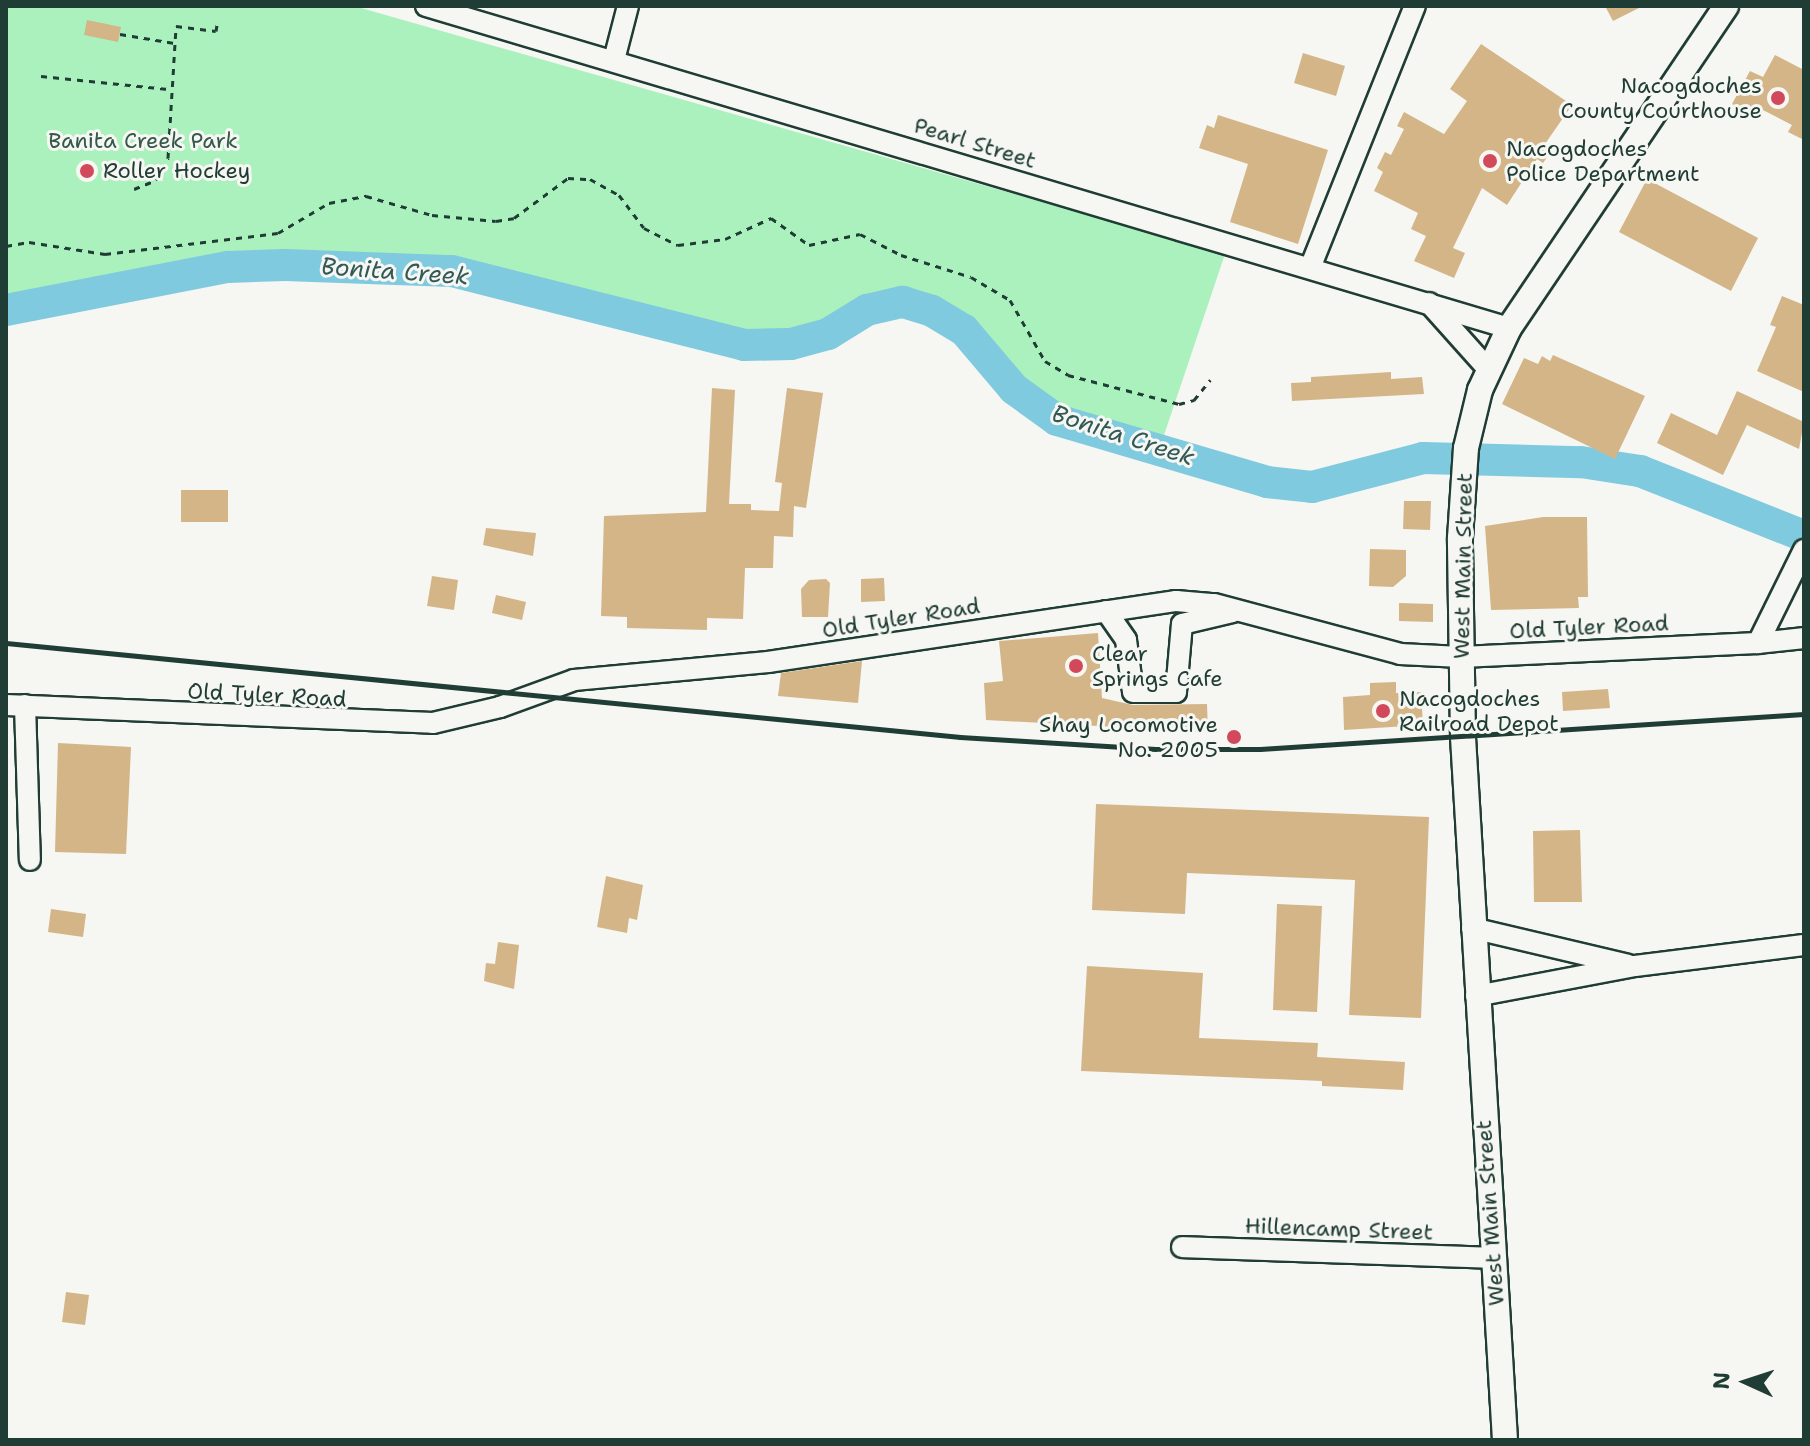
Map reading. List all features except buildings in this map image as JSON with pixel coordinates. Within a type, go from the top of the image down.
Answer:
[{"type":"main road","name":"West Main Street","points":[[1505,1440],[1472,928],[1461,657],[1461,490],[1474,409],[1488,369],[1509,328],[1726,6]]},
{"type":"street","name":"Pearl Street","points":[[426,6],[1509,328]]},
{"type":"street","points":[[614,60],[628,6]]},
{"type":"street","points":[[1310,268],[1415,6]]},
{"type":"street","points":[[1429,303],[1488,369]]},
{"type":"street","points":[[1758,643],[1804,550]]},
{"type":"street","name":"Old Tyler Road","points":[[15,705],[382,725],[433,723],[500,707],[574,680],[768,662],[1176,601],[1240,611],[1362,648],[1461,657],[1758,643],[1804,638]]},
{"type":"street","points":[[1106,611],[1126,640],[1133,692],[1176,692],[1182,624],[1240,611]]},
{"type":"street","points":[[15,705],[30,860]]},
{"type":"street","points":[[1472,928],[1635,966]]},
{"type":"street","points":[[1476,996],[1635,966],[1804,945]]},
{"type":"street","name":"Hillencamp Street","points":[[1182,1247],[1494,1258]]},
{"type":"path","points":[[134,189],[156,180],[166,167],[176,26],[216,31],[217,25]]},
{"type":"path","points":[[120,34],[174,43]]},
{"type":"path","points":[[41,76],[170,89]]},
{"type":"path","points":[[6,246],[29,242],[105,254],[278,233],[329,203],[366,196],[432,215],[496,221],[514,218],[568,178],[590,179],[619,195],[644,228],[678,245],[725,239],[771,218],[809,245],[860,234],[901,255],[971,277],[1010,300],[1045,361],[1068,375],[1179,404],[1194,400],[1210,380]]},
{"type":"green space","name":"Banita Creek Park","points":[[6,6],[354,6],[1225,254],[1162,441],[1057,417],[1016,387],[968,327],[934,307],[902,297],[865,305],[822,328],[791,337],[745,336],[453,263],[223,261],[152,277],[89,278],[6,295]]},
{"type":"waterway","name":"Bonita Creek","points":[[6,310],[228,267],[285,265],[452,271],[744,345],[791,344],[828,334],[867,310],[903,302],[932,311],[964,330],[1014,389],[1057,420],[1267,482],[1312,487],[1423,458],[1581,462],[1640,471],[1804,536]]},
{"type":"railway","points":[[6,643],[960,737],[1156,749],[1260,749],[1804,714]]},
{"type":"place","name":"Nacogdoches County Courthouse","points":[[1778,98]]},
{"type":"place","name":"Nacogdoches Police Department","points":[[1490,161]]},
{"type":"place","name":"Roller Hockey","points":[[87,171]]},
{"type":"place","name":"Clear Springs Cafe","points":[[1076,666]]},
{"type":"place","name":"Nacogdoches Railroad Depot","points":[[1383,711]]},
{"type":"place","name":"Shay Locomotive No. 2005","points":[[1234,737]]}]
